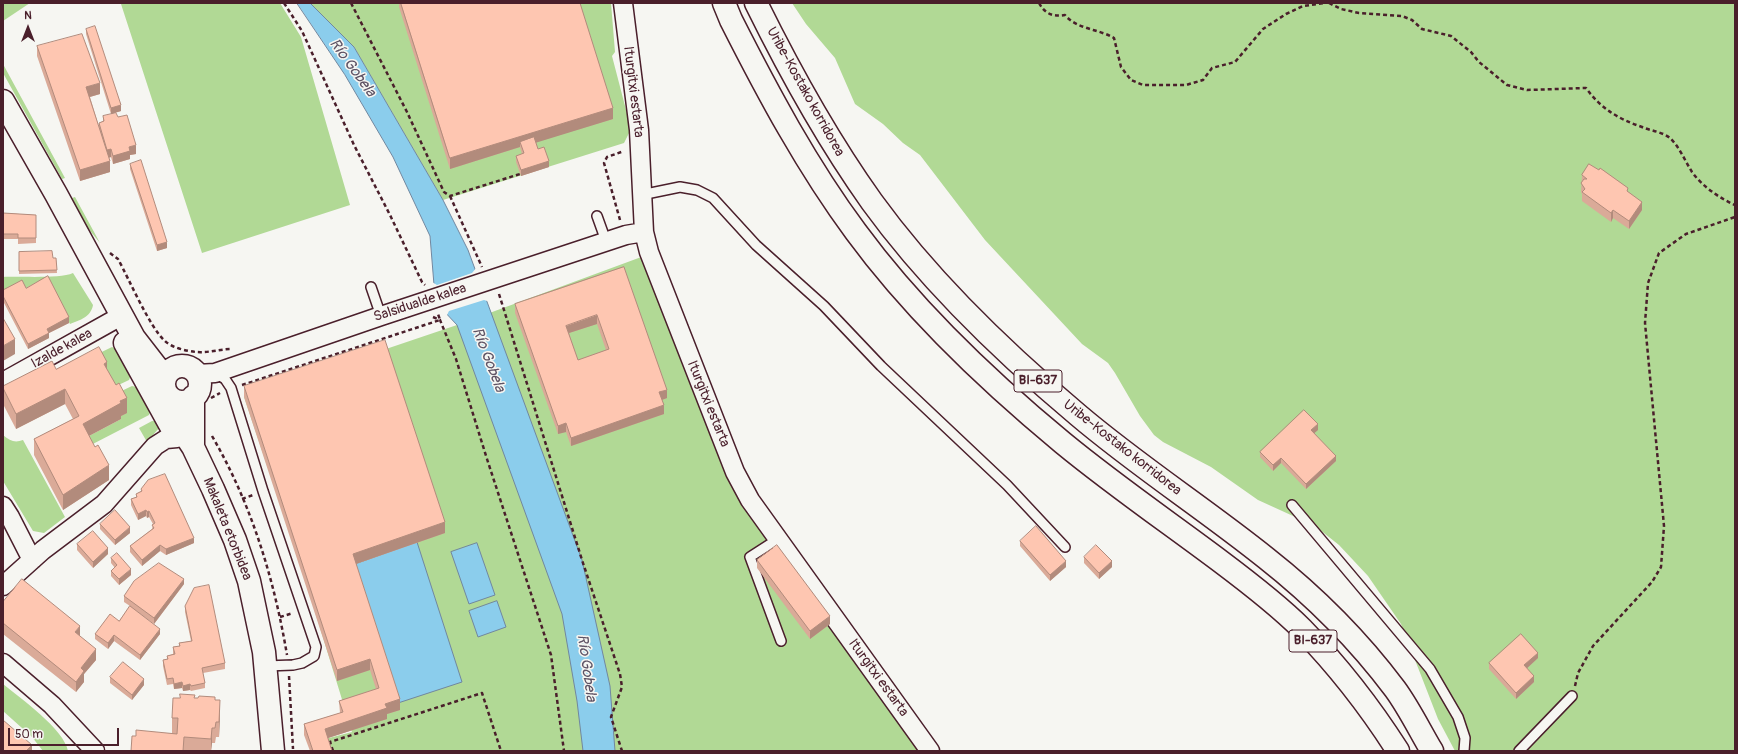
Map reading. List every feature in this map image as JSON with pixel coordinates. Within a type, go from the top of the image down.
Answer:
[{"type":"main road","name":"Uribe-Kostako korridorea","points":[[724,3],[731,20],[786,126],[856,232],[899,285],[944,334],[989,378],[1063,443],[1129,495],[1239,576],[1300,627],[1370,708],[1398,751]]},
{"type":"main road","name":"Uribe-Kostako korridorea","points":[[756,3],[812,110],[836,150],[874,204],[930,272],[1013,359],[1080,417],[1268,559],[1323,609],[1359,647],[1396,691],[1432,751]]},
{"type":"main road","points":[[3,101],[56,194],[134,338],[151,358],[202,377]]},
{"type":"main road","points":[[121,316],[124,341],[189,448]]},
{"type":"main road","points":[[196,400],[167,394],[164,389],[202,377]]},
{"type":"main road","points":[[189,448],[173,412],[196,400],[202,377]]},
{"type":"main road","name":"Makaleta etorbidea","points":[[189,448],[235,540],[249,581],[266,666],[273,751]]},
{"type":"main road","points":[[262,751],[269,707]]},
{"type":"main road","name":"Makaleta etorbidea","points":[[269,707],[280,735],[281,751]]},
{"type":"street","name":"Iturgitxi estarta","points":[[623,3],[639,130],[644,232],[649,252],[735,472],[750,500],[930,751]]},
{"type":"street","name":"Salsidualde kalea","points":[[202,377],[431,298],[491,281],[606,241],[644,232]]},
{"type":"street","name":"Izalde kalea","points":[[3,382],[121,316]]},
{"type":"street","points":[[3,586],[32,560],[104,504],[156,446],[166,439],[189,448]]},
{"type":"street","points":[[3,506],[32,560]]},
{"type":"street","points":[[3,663],[52,705],[95,751]]},
{"type":"lane","points":[[641,195],[680,186],[697,190],[713,198],[756,245],[824,306],[881,366],[1007,485],[1065,547]]},
{"type":"lane","points":[[597,216],[606,241]]},
{"type":"lane","points":[[371,287],[380,316]]},
{"type":"lane","points":[[202,377],[263,491],[316,647],[314,656],[302,663],[266,666]]},
{"type":"lane","points":[[1292,506],[1430,668],[1458,717],[1465,738],[1464,751]]},
{"type":"lane","points":[[778,539],[750,557],[781,641]]},
{"type":"lane","points":[[1519,751],[1572,696]]},
{"type":"path","points":[[284,3],[302,31],[354,145],[431,298],[430,316],[440,320],[456,359],[551,655],[564,751]]},
{"type":"path","points":[[352,3],[407,112],[444,192],[450,196],[491,281],[620,674],[622,686],[612,717],[622,751]]},
{"type":"path","points":[[1039,3],[1043,10],[1055,16],[1065,15],[1070,22],[1114,38],[1121,67],[1131,80],[1143,85],[1186,85],[1203,80],[1212,68],[1234,62],[1263,29],[1286,14],[1303,6],[1325,3]]},
{"type":"path","points":[[1329,3],[1341,9],[1359,13],[1402,16],[1412,20],[1422,29],[1452,36],[1471,52],[1479,62],[1507,85],[1527,90],[1586,88],[1598,103],[1612,115],[1670,138],[1702,183],[1721,198],[1735,205]]},
{"type":"path","points":[[450,196],[520,174]]},
{"type":"path","points":[[1572,696],[1578,674],[1593,646],[1652,582],[1661,567],[1664,526],[1645,323],[1648,283],[1659,253],[1686,234],[1735,217]]},
{"type":"path","points":[[118,259],[156,330],[165,342],[180,349],[196,352],[233,349],[236,354]]},
{"type":"path","points":[[202,377],[440,320]]},
{"type":"path","points":[[196,400],[217,386],[202,377]]},
{"type":"path","points":[[196,400],[211,397],[202,377]]},
{"type":"path","points":[[208,430],[242,499]]},
{"type":"path","points":[[255,545],[276,621]]},
{"type":"path","points":[[333,751],[330,742],[482,693],[502,751]]},
{"type":"green space","points":[[3,3],[30,3],[3,21]]},
{"type":"green space","points":[[280,3],[301,37],[350,205],[202,253],[121,4]]},
{"type":"green space","points":[[310,3],[611,3],[615,52],[612,56],[631,129],[624,143],[443,200],[354,47]]},
{"type":"green space","points":[[792,3],[1735,3],[1735,751],[1455,751],[1438,719],[1401,624],[1368,576],[1339,545],[1315,526],[1258,500],[1211,467],[1163,442],[1154,435],[1140,416],[1108,363],[1082,344],[985,240],[920,155],[903,143],[883,124],[855,104],[835,58],[806,24]]},
{"type":"green space","points":[[3,64],[65,178],[62,179],[3,73]]},
{"type":"green space","points":[[75,197],[100,243],[87,227],[72,198]]},
{"type":"green space","points":[[644,256],[732,476],[921,751],[329,751],[325,739],[352,732],[305,579],[244,397],[457,325]]},
{"type":"green space","points":[[73,273],[93,305],[92,309],[87,315],[70,324],[48,282],[3,296],[3,277],[50,277]]},
{"type":"green space","points":[[112,347],[116,349],[131,375],[129,380],[110,389],[52,376]]},
{"type":"green space","points":[[132,386],[136,387],[150,412],[149,415],[87,447],[83,439],[121,419],[113,395]]},
{"type":"green space","points":[[152,421],[155,421],[159,428],[147,442],[139,428]]},
{"type":"green space","points":[[3,435],[13,441],[23,440],[65,517],[44,533],[33,531],[3,481]]},
{"type":"green space","points":[[3,684],[40,714],[59,733],[65,742],[68,751],[43,751],[32,737],[3,711]]},
{"type":"water","name":"Río Gobela","points":[[297,3],[310,3],[354,47],[443,200],[468,250],[582,560],[610,686],[615,751],[583,751],[577,701],[562,614],[457,325],[442,309],[434,285],[430,236],[393,157],[345,75]]},
{"type":"water","points":[[417,542],[462,682],[398,703],[353,565]]},
{"type":"water","points":[[477,543],[495,595],[469,604],[451,552]]},
{"type":"water","points":[[497,601],[506,627],[478,637],[469,611]]},
{"type":"pier","points":[[477,267],[490,302],[484,300],[449,311],[446,317],[441,310],[432,282],[437,285],[472,273]]},
{"type":"building","points":[[401,3],[580,3],[613,108],[450,158]]},
{"type":"building","points":[[95,26],[121,105],[111,108],[86,29]]},
{"type":"building","points":[[82,34],[100,83],[86,87],[110,161],[80,170],[37,46]]},
{"type":"building","points":[[116,113],[118,117],[127,115],[136,145],[129,147],[130,151],[113,156],[111,149],[107,150],[99,123],[104,121],[103,116]]},
{"type":"building","points":[[534,137],[538,149],[544,147],[549,161],[521,170],[516,156],[524,153],[520,142]]},
{"type":"building","points":[[141,160],[167,242],[157,245],[130,164]]},
{"type":"building","points":[[1589,164],[1599,170],[1600,168],[1628,188],[1627,191],[1642,202],[1629,221],[1613,210],[1611,213],[1582,192],[1585,189],[1581,183],[1584,179],[1587,179],[1582,175]]},
{"type":"building","points":[[3,213],[36,215],[36,238],[18,238],[18,234],[3,234]]},
{"type":"building","points":[[52,251],[53,258],[56,258],[57,270],[19,271],[19,252]]},
{"type":"building","points":[[624,267],[667,390],[659,392],[664,405],[571,438],[566,423],[558,426],[515,304]],"holes":[[[597,315],[609,349],[578,360],[566,326]]]},
{"type":"building","points":[[48,276],[69,317],[47,329],[49,333],[28,344],[3,296],[3,290],[22,280],[26,288]]},
{"type":"building","points":[[3,318],[15,339],[3,346]]},
{"type":"building","points":[[385,340],[445,522],[353,554],[400,699],[385,704],[387,708],[325,729],[332,751],[313,751],[304,724],[343,712],[339,701],[379,688],[370,659],[337,670],[244,386]]},
{"type":"building","points":[[99,347],[107,362],[104,364],[116,385],[119,383],[127,398],[120,401],[121,403],[83,424],[95,447],[98,445],[109,465],[63,495],[34,439],[79,416],[65,389],[16,414],[3,386],[52,361],[56,369]]},
{"type":"building","points":[[1304,410],[1318,424],[1311,430],[1336,456],[1306,484],[1281,458],[1273,465],[1260,452]]},
{"type":"building","points":[[165,474],[194,538],[166,549],[160,545],[142,560],[130,546],[154,528],[152,525],[155,523],[149,511],[147,512],[146,510],[138,514],[131,499],[137,497],[136,494],[142,491],[141,489],[148,480]]},
{"type":"building","points":[[115,510],[130,527],[115,540],[100,524]]},
{"type":"building","points":[[1036,526],[1066,561],[1050,575],[1020,541]]},
{"type":"building","points":[[93,531],[108,548],[93,562],[77,544]]},
{"type":"building","points":[[777,545],[830,616],[810,631],[757,560]]},
{"type":"building","points":[[1096,545],[1112,561],[1099,573],[1084,557]]},
{"type":"building","points":[[117,553],[131,569],[119,579],[111,571],[117,565],[111,558]]},
{"type":"building","points":[[159,563],[184,579],[154,618],[124,596],[134,581]]},
{"type":"building","points":[[22,579],[80,626],[75,632],[96,649],[81,668],[84,671],[76,682],[3,623],[3,602]]},
{"type":"building","points":[[209,585],[225,663],[202,668],[205,683],[191,686],[190,684],[183,686],[182,682],[174,684],[173,678],[167,679],[163,660],[168,659],[167,656],[175,654],[173,647],[180,646],[179,643],[192,641],[185,606],[194,588]]},
{"type":"building","points":[[130,606],[160,629],[140,655],[114,635],[108,643],[95,634],[110,614],[119,621]]},
{"type":"building","points":[[1521,634],[1538,653],[1524,665],[1534,676],[1516,693],[1489,663]]},
{"type":"building","points":[[123,662],[144,679],[132,695],[110,677]]},
{"type":"building","points":[[180,694],[195,695],[194,698],[198,698],[199,696],[215,697],[215,700],[220,700],[219,722],[216,722],[215,728],[212,728],[211,739],[184,737],[183,751],[131,751],[132,736],[136,736],[136,730],[177,734],[178,718],[172,718],[173,698],[180,698]]},
{"type":"building","points":[[3,720],[32,745],[26,751],[3,751]]}]
